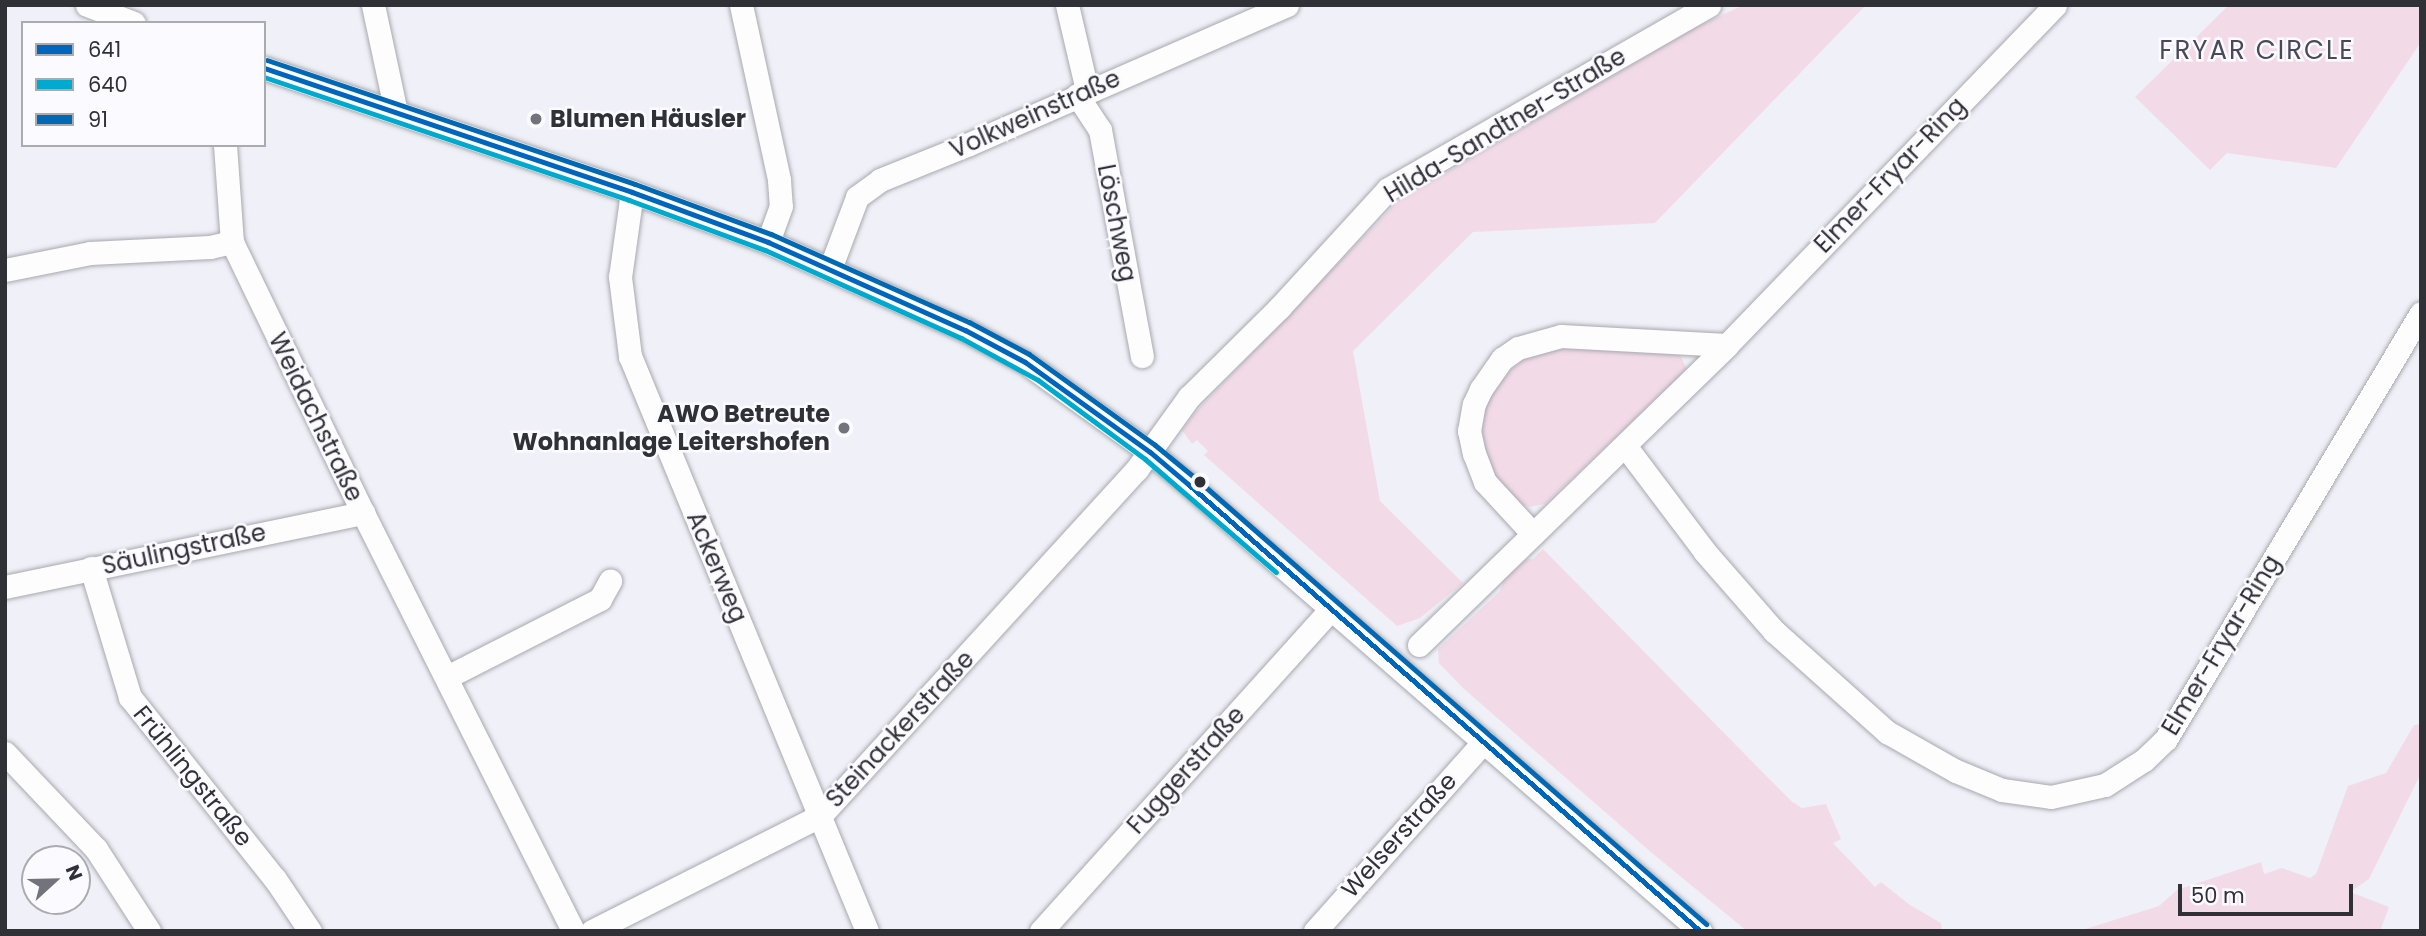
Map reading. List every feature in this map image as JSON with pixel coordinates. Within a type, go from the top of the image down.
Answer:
[{"type":"street","points":[[87,5],[129,21]]},
{"type":"street","points":[[373,5],[396,112]]},
{"type":"street","points":[[741,5],[779,180],[780,206],[768,242]]},
{"type":"street","points":[[1067,5],[1082,93]]},
{"type":"street","name":"Volkweinstraße","points":[[830,270],[857,197],[880,180],[980,140],[1287,5]]},
{"type":"street","name":"Hilda-Sandtner-Straße","points":[[1150,452],[1189,397],[1279,308],[1388,190],[1709,5]]},
{"type":"street","name":"Elmer-Fryar-Ring","points":[[1419,645],[1626,447],[2054,5]]},
{"type":"street","points":[[266,69],[632,192],[768,242],[965,330],[1025,362],[1150,452],[1700,931]]},
{"type":"street","name":"Löschweg","points":[[1082,93],[1100,130],[1142,356]]},
{"type":"street","name":"Weidachstraße","points":[[225,147],[232,242],[363,513],[573,931]]},
{"type":"street","name":"Ackerweg","points":[[632,192],[620,277],[630,356],[867,931]]},
{"type":"street","points":[[5,270],[78,255],[210,247],[232,242]]},
{"type":"street","name":"Elmer-Fryar-Ring","points":[[1626,447],[1705,551],[1774,631],[1887,732],[1956,771],[2002,790],[2050,797],[2105,785],[2144,760],[2166,739],[2421,313]]},
{"type":"street","points":[[1533,534],[1485,482],[1474,454],[1469,431],[1474,404],[1502,359],[1518,348],[1561,336],[1592,335],[1727,345]]},
{"type":"street","name":"Steinackerstraße","points":[[592,931],[820,816],[1150,452]]},
{"type":"street","name":"Säulingstraße","points":[[5,587],[363,513]]},
{"type":"street","name":"Frühlingstraße","points":[[91,568],[130,696],[275,879],[310,931]]},
{"type":"street","points":[[447,677],[600,598],[610,581]]},
{"type":"street","name":"Fuggerstraße","points":[[1041,931],[1331,609]]},
{"type":"street","name":"Welserstraße","points":[[1315,931],[1484,741]]},
{"type":"street","points":[[5,753],[96,849],[149,931]]},
{"type":"shaded area","points":[[1744,5],[1866,5],[1655,223],[1473,232],[1353,351],[1380,501],[1463,583],[1420,618],[1397,626],[1204,455],[1208,451],[1197,440],[1192,444],[1182,430],[1198,409],[1398,201],[1696,27]]},
{"type":"shaded area","points":[[2229,5],[2421,5],[2421,42],[2336,168],[2227,153],[2210,170],[2135,97]]},
{"type":"shaded area","points":[[1569,346],[1680,355],[1687,369],[1545,504],[1529,507],[1512,500],[1496,480],[1482,449],[1481,424],[1488,400],[1499,381],[1511,370],[1526,357],[1546,349]]},
{"type":"shaded area","points":[[1543,549],[1791,801],[1802,808],[1826,804],[1841,839],[1833,843],[1875,887],[1881,882],[1910,905],[1941,923],[1942,931],[1747,931],[1652,853],[1463,688],[1439,663],[1438,649],[1500,591],[1505,577],[1526,559],[1533,559]]},
{"type":"shaded area","points":[[2421,724],[2421,773],[2369,879],[2350,892],[2389,907],[2380,931],[2079,931],[2159,906],[2177,890],[2261,862],[2264,874],[2282,868],[2310,878],[2316,874],[2348,786],[2386,773],[2414,725]]},
{"type":"transit line","name":"91","points":[[267,60],[635,184],[771,234],[969,322],[1029,354],[1155,445],[1194,477],[1706,924]]},
{"type":"transit line","name":"641","points":[[266,69],[632,192],[768,242],[965,330],[1025,362],[1150,452],[1188,484],[1700,931]]},
{"type":"transit line","name":"640","points":[[266,78],[629,200],[765,250],[961,338],[1038,380],[1145,459],[1276,572]]},
{"type":"place","name":"Blumen Häusler","points":[[536,119]]},
{"type":"place","name":"AWO Betreute Wohnanlage Leitershofen","points":[[844,428]]},
{"type":"district","name":"FRYAR CIRCLE","points":[[2257,51]]}]
